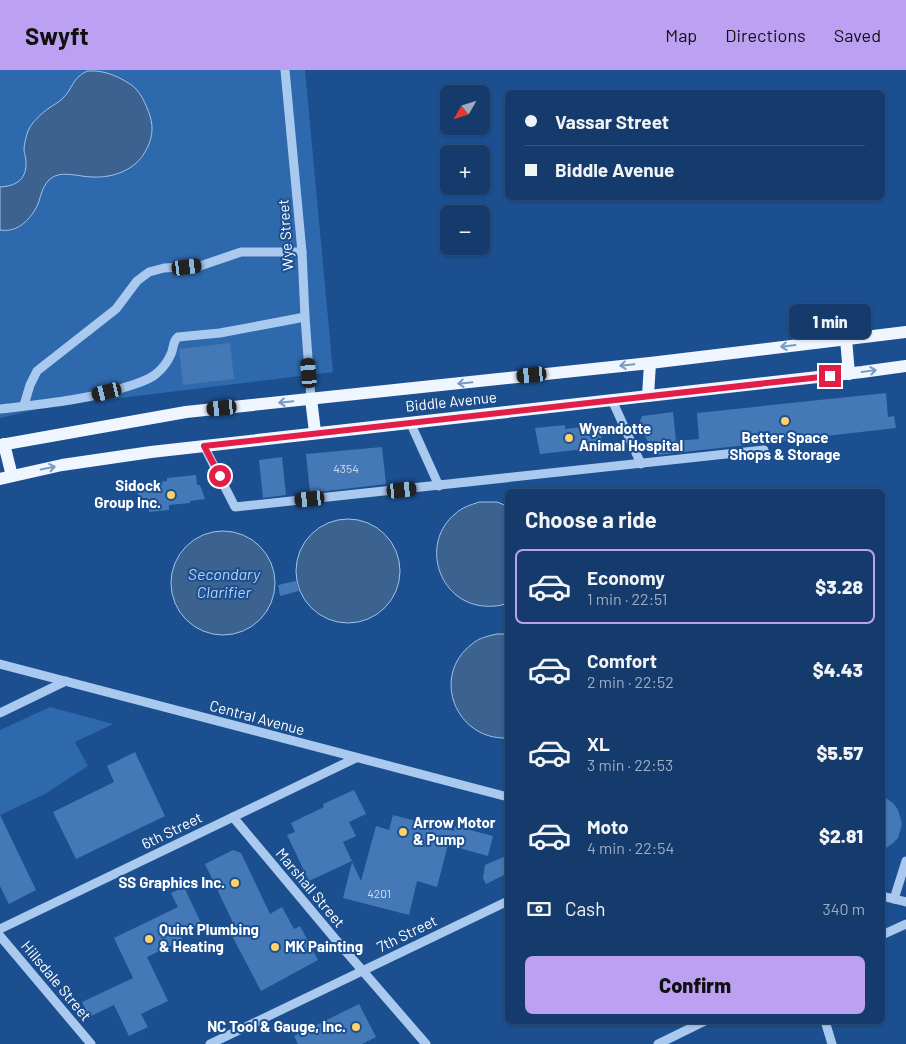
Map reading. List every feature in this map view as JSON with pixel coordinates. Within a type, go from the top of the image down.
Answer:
[{"type":"main road","name":"Biddle Avenue","points":[[2,444],[186,412],[650,363],[906,332]]},
{"type":"main road","points":[[846,339],[849,374]]},
{"type":"main road","points":[[648,396],[650,363]]},
{"type":"main road","name":"Biddle Avenue","points":[[6,477],[107,458],[315,432],[849,374],[906,366]]},
{"type":"main road","points":[[311,399],[315,432]]},
{"type":"main road","points":[[2,444],[6,477]]},
{"type":"street","name":"Wye Street","points":[[285,70],[302,252],[311,399]]},
{"type":"street","points":[[11,408],[20,404],[37,371],[116,309],[137,281],[149,272],[164,268],[200,266],[241,252],[302,252]]},
{"type":"street","points":[[0,409],[62,402],[137,383],[153,376],[168,359],[172,352],[173,344],[178,337],[220,333],[305,317]]},
{"type":"street","points":[[27,392],[30,401],[38,404]]},
{"type":"street","points":[[24,405],[27,392]]},
{"type":"street","points":[[612,400],[641,464]]},
{"type":"street","points":[[410,422],[439,486]]},
{"type":"street","points":[[204,446],[236,507],[764,450]]},
{"type":"street","name":"Central Avenue","points":[[0,664],[505,797]]},
{"type":"street","points":[[0,713],[66,682]]},
{"type":"street","name":"6th Street","points":[[0,929],[356,758]]},
{"type":"street","name":"Marshall Street","points":[[234,817],[426,1044]]},
{"type":"street","points":[[894,899],[906,861]]},
{"type":"street","points":[[885,897],[906,902]]},
{"type":"street","name":"7th Street","points":[[210,1044],[505,902]]},
{"type":"street","points":[[885,934],[906,924]]},
{"type":"street","name":"Hillsdale Street","points":[[0,936],[92,1044]]},
{"type":"street","points":[[658,1044],[699,1024]]},
{"type":"street","points":[[826,1024],[832,1044]]},
{"type":"shaded area","points":[[0,70],[305,70],[333,372],[46,407],[0,418]]},
{"type":"shaded area","points":[[50,707],[113,724],[75,742],[88,766],[45,794],[0,815],[0,730]]},
{"type":"water","points":[[87,71],[104,72],[114,76],[130,84],[140,94],[145,102],[152,125],[151,139],[145,152],[135,164],[116,174],[93,177],[64,174],[53,177],[45,186],[38,204],[28,220],[13,229],[0,230],[0,187],[16,183],[25,173],[24,146],[29,128],[43,113],[62,99],[78,77]]},
{"type":"water","points":[[479,502],[497,502],[505,505],[505,604],[481,606],[463,600],[452,591],[443,579],[438,566],[439,538],[445,525],[455,514],[467,506]]},
{"type":"water","name":"Secondary Clarifier","points":[[348,519],[368,523],[385,534],[396,551],[400,571],[396,591],[385,608],[368,619],[348,623],[328,619],[311,608],[300,591],[296,571],[300,551],[311,534],[328,523]]},
{"type":"water","name":"Secondary Clarifier","points":[[223,531],[243,535],[260,546],[271,563],[275,583],[271,603],[260,620],[243,631],[223,635],[203,631],[186,620],[175,603],[171,583],[175,563],[186,546],[203,535]]},
{"type":"water","points":[[505,634],[505,738],[489,736],[474,729],[462,718],[455,704],[451,688],[453,672],[459,657],[472,644],[484,638]]},
{"type":"building","points":[[230,343],[234,379],[183,385],[179,349]]},
{"type":"building","points":[[886,393],[888,417],[894,416],[896,428],[657,455],[655,441],[648,442],[639,424],[642,416],[673,412],[676,441],[699,439],[697,413]]},
{"type":"building","name":"Wyandotte Animal Hospital","points":[[565,425],[565,429],[599,425],[603,447],[540,454],[535,428]]},
{"type":"building","points":[[382,447],[386,484],[310,493],[306,454]]},
{"type":"building","points":[[282,457],[286,495],[263,498],[259,460]]},
{"type":"building","name":"Sidock Group Inc.","points":[[196,475],[197,485],[200,485],[205,499],[169,505],[169,510],[149,512],[148,505],[139,506],[137,484],[167,481],[167,478]]},
{"type":"building","points":[[296,581],[299,591],[280,596],[278,585]]},
{"type":"building","points":[[135,752],[165,816],[76,859],[53,812],[114,782],[107,766]]},
{"type":"building","points":[[354,790],[366,814],[349,822],[356,836],[343,842],[352,861],[309,881],[287,835],[295,832],[291,823],[324,807],[323,804]]},
{"type":"building","points":[[885,797],[898,810],[902,824],[898,838],[885,849]]},
{"type":"building","points":[[0,815],[36,890],[9,904],[0,886]]},
{"type":"building","points":[[393,815],[454,831],[455,826],[493,836],[488,856],[448,845],[437,887],[417,881],[409,915],[343,898],[352,862],[361,881],[376,826],[389,830]]},
{"type":"building","points":[[233,850],[241,853],[270,914],[282,907],[294,929],[300,926],[318,960],[261,991],[231,934],[237,931],[205,864]]},
{"type":"building","points":[[505,856],[505,874],[486,884],[483,878],[485,865]]},
{"type":"building","points":[[184,887],[202,925],[180,935],[183,940],[147,957],[168,1001],[141,1014],[148,1027],[129,1036],[114,1005],[89,1017],[82,1002],[133,978],[114,938],[178,907],[171,893]]},
{"type":"building","points":[[359,1004],[376,1037],[362,1044],[298,1044],[294,1036]]},
{"type":"place","name":"Better Space Shops & Storage","points":[[785,421]]},
{"type":"place","name":"Wyandotte Animal Hospital","points":[[569,438]]},
{"type":"place","name":"Sidock Group Inc.","points":[[171,495]]},
{"type":"place","name":"Arrow Motor & Pump","points":[[403,832]]},
{"type":"place","name":"SS Graphics Inc.","points":[[235,883]]},
{"type":"place","name":"Quint Plumbing & Heating","points":[[149,939]]},
{"type":"place","name":"MK Painting","points":[[275,947]]},
{"type":"place","name":"NC Tool & Gauge, Inc.","points":[[356,1027]]},
{"type":"route","points":[[220,476],[204,446],[315,432],[830,376]]}]
